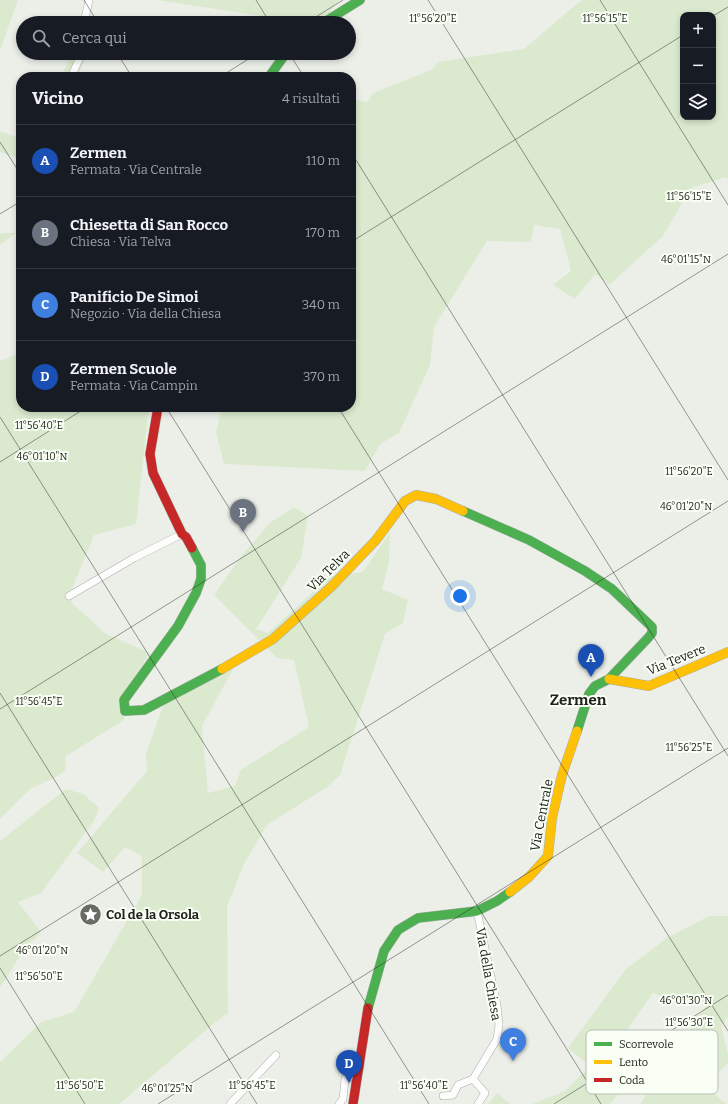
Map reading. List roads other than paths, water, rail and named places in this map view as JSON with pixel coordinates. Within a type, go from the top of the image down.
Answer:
[{"type":"street","points":[[86,16],[90,0]]},
{"type":"street","points":[[334,16],[360,0]]},
{"type":"street","points":[[73,72],[79,60]]},
{"type":"street","points":[[273,72],[281,60]]},
{"type":"street","name":"Via Telva","points":[[157,412],[150,454],[154,473],[182,534],[186,537],[201,565],[201,579],[196,593],[178,626],[124,700],[125,711],[144,710],[273,639],[331,587],[376,540],[405,501],[416,495],[436,499],[529,540],[585,571],[612,589],[652,627],[652,633],[648,638],[609,679]]},
{"type":"street","points":[[68,596],[113,569],[182,534]]},
{"type":"street","name":"Via Tevere","points":[[609,679],[649,686],[728,652]]},
{"type":"street","name":"Via Centrale","points":[[353,1104],[368,1009],[384,950],[398,930],[418,918],[477,911],[497,901],[530,877],[548,856],[552,818],[562,775],[589,694],[595,686],[609,679]]},
{"type":"street","name":"Via della Chiesa","points":[[473,1079],[497,1039],[499,1025],[497,1005],[477,911]]},
{"type":"street","points":[[230,1104],[276,1055]]},
{"type":"street","points":[[339,1104],[343,1099],[344,1079],[357,1074]]},
{"type":"street","points":[[443,1096],[453,1094],[458,1084],[473,1079],[485,1093],[478,1104]]},
{"type":"place","name":"Chiesetta di San Rocco","points":[[243,532]]},
{"type":"place","name":"Zermen","points":[[591,677]]},
{"type":"place","name":"Col de la Orsola","points":[[91,914]]},
{"type":"place","name":"Panificio De Simoi","points":[[513,1061]]},
{"type":"place","name":"Zermen Scuole","points":[[349,1083]]},
{"type":"district","name":"Zermen","points":[[578,700]]}]
